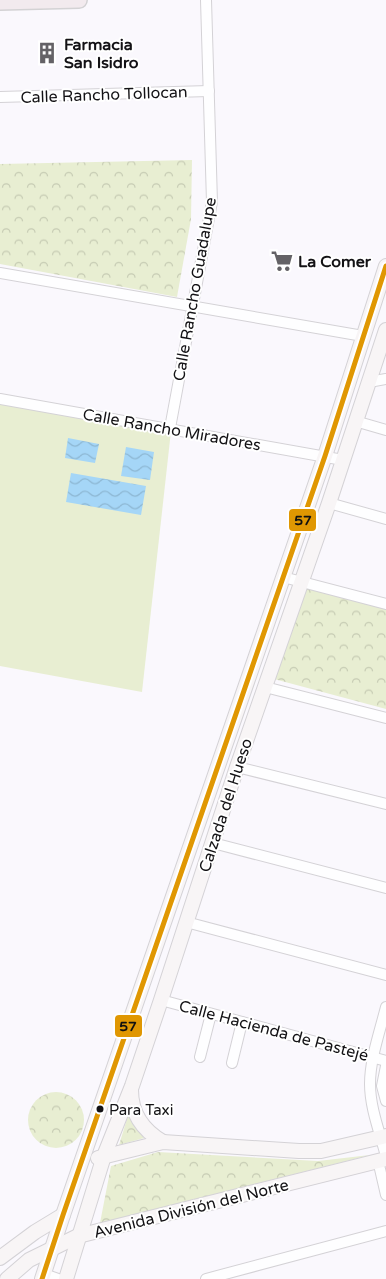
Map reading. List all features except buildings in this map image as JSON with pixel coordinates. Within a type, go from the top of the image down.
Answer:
[{"type":"main road","points":[[0,2],[79,0]]},
{"type":"main road","name":"Calzada del Hueso","points":[[43,1277],[325,456],[386,266]]},
{"type":"main road","name":"Calzada del Hueso","points":[[66,1279],[104,1156],[132,1086],[237,767],[329,503],[386,330]]},
{"type":"main road","points":[[132,1086],[133,1104],[139,1121],[150,1133],[163,1142]]},
{"type":"main road","name":"Avenida División del Norte","points":[[81,1163],[163,1142],[321,1151],[384,1137]]},
{"type":"main road","name":"Avenida División del Norte","points":[[7,1279],[28,1260],[78,1236],[384,1162]]},
{"type":"main road","points":[[0,1258],[35,1232],[63,1215]]},
{"type":"street","name":"Calle Rancho Guadalupe","points":[[170,428],[212,202],[206,0]]},
{"type":"street","name":"Calle Rancho Tollocan","points":[[0,97],[208,91]]},
{"type":"street","points":[[0,274],[363,336]]},
{"type":"street","points":[[369,382],[386,380]]},
{"type":"street","name":"Calle Rancho Miradores","points":[[0,399],[343,460]]},
{"type":"street","points":[[355,421],[386,430]]},
{"type":"street","points":[[329,503],[386,518]]},
{"type":"street","points":[[283,577],[386,604]]},
{"type":"street","points":[[266,687],[386,718]]},
{"type":"street","points":[[237,767],[386,804]]},
{"type":"street","points":[[213,843],[386,888]]},
{"type":"street","points":[[186,922],[386,975]]},
{"type":"street","name":"Calle Hacienda de Pastejé","points":[[161,1000],[386,1061]]},
{"type":"street","points":[[386,1007],[370,1083],[373,1103],[384,1137],[386,1194]]},
{"type":"street","points":[[200,1057],[211,1014]]},
{"type":"street","points":[[232,1063],[242,1022]]},
{"type":"street","points":[[386,1066],[382,1086],[386,1101]]},
{"type":"street","points":[[206,1279],[386,1232]]},
{"type":"street","points":[[43,1277],[58,1279]]},
{"type":"green space","points":[[192,160],[191,219],[177,297],[0,264],[0,164]]},
{"type":"green space","points":[[0,401],[171,431],[142,692],[0,666]]},
{"type":"green space","points":[[308,585],[386,607],[386,709],[274,679]]},
{"type":"green space","points":[[56,1092],[67,1094],[76,1100],[82,1109],[84,1120],[82,1131],[76,1140],[67,1146],[56,1148],[45,1146],[36,1140],[30,1131],[28,1120],[30,1109],[36,1100],[45,1094]]},
{"type":"green space","points":[[131,1106],[144,1138],[119,1145]]},
{"type":"green space","points":[[158,1152],[318,1161],[370,1155],[100,1223],[111,1166]]},
{"type":"water","points":[[68,438],[99,444],[95,463],[65,458]]},
{"type":"water","points":[[126,447],[154,452],[150,480],[121,476]]},
{"type":"water","points":[[71,473],[146,486],[141,515],[66,502]]},
{"type":"transit line","name":"57","points":[[42,1279],[325,456],[386,266]]},
{"type":"place","name":"Farmacia San Isidro","points":[[47,53]]},
{"type":"place","name":"La Comer","points":[[282,261]]},
{"type":"place","name":"Para Taxi","points":[[100,1109]]}]
